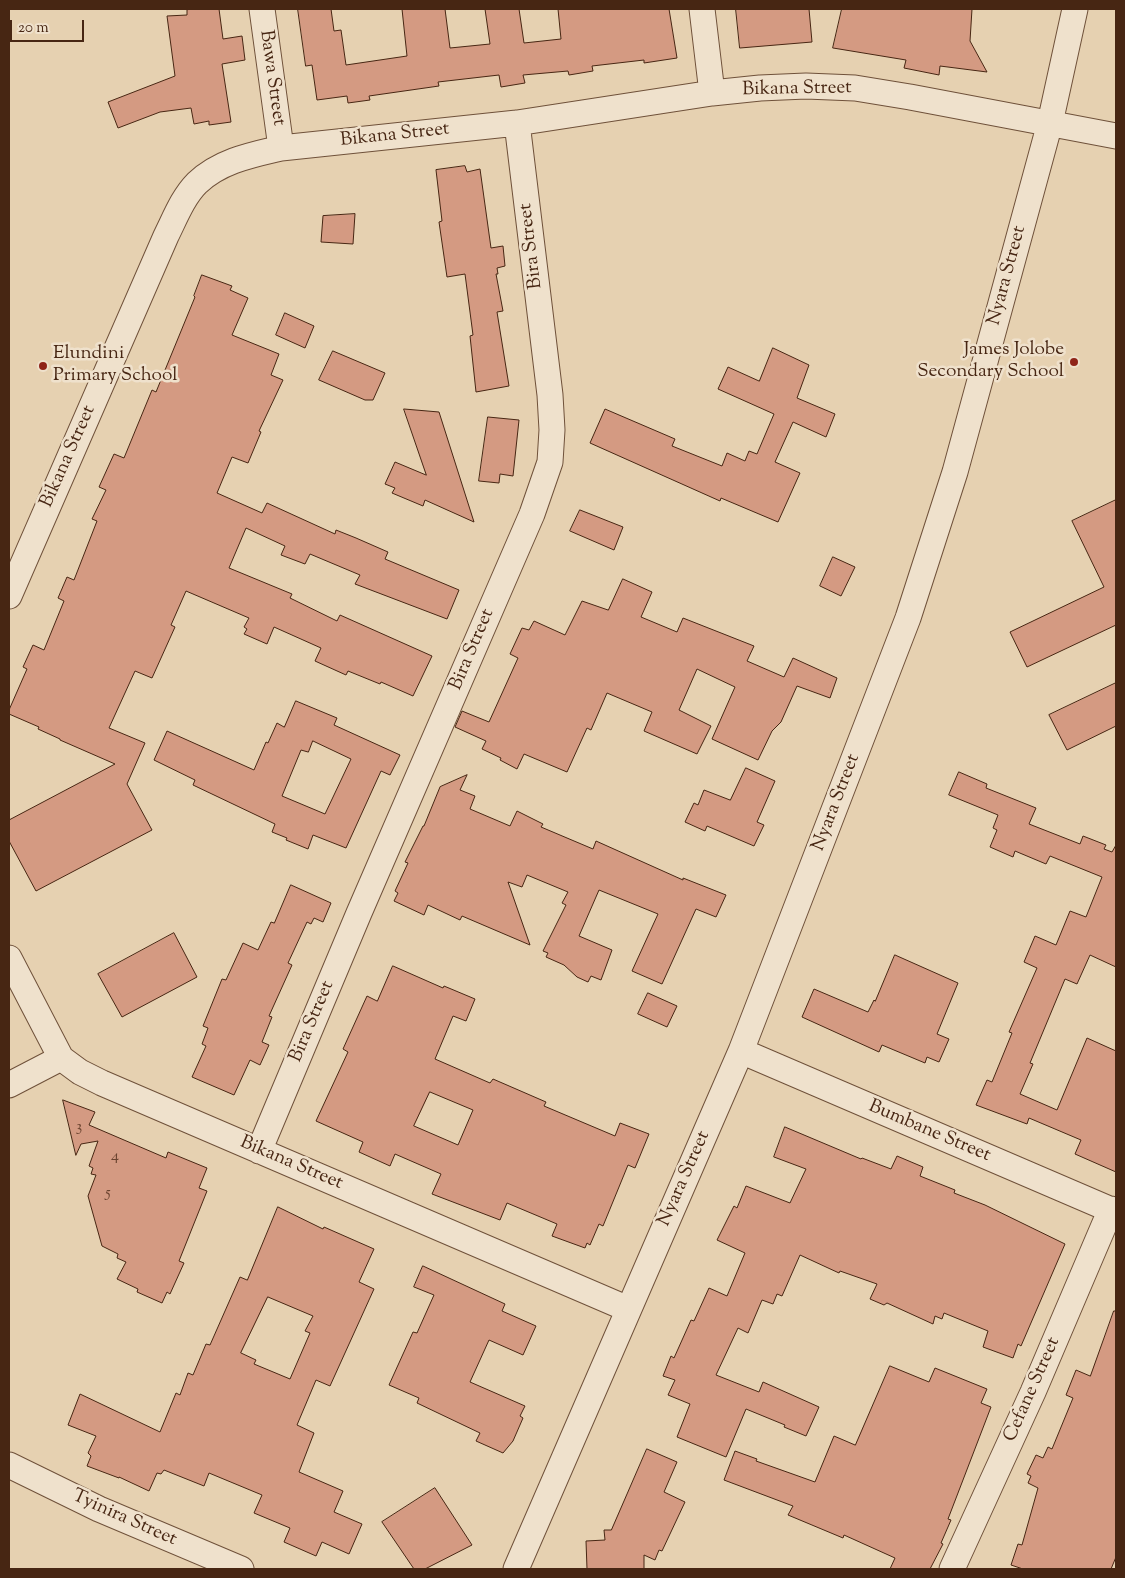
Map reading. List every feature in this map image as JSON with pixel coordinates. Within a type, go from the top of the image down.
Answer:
[{"type":"street","name":"Bawa Street","points":[[262,9],[281,148]]},
{"type":"street","points":[[702,9],[712,93]]},
{"type":"street","name":"Nyara Street","points":[[516,1569],[741,1051],[908,618],[955,472],[1050,123],[1075,9]]},
{"type":"street","name":"Bikana Street","points":[[9,596],[180,207],[196,184],[218,167],[245,156],[281,148],[517,123],[712,93],[760,88],[806,86],[855,88],[1050,123]]},
{"type":"street","name":"Bira Street","points":[[259,1151],[359,913],[528,522],[550,462],[552,430],[550,395],[517,123]]},
{"type":"street","points":[[1050,123],[1116,136]]},
{"type":"street","name":"Bikana Street","points":[[9,958],[61,1058],[80,1072],[102,1084],[628,1310]]},
{"type":"street","name":"Bumbane Street","points":[[741,1051],[1114,1210]]},
{"type":"street","points":[[9,1085],[61,1058]]},
{"type":"street","name":"Cefane Street","points":[[952,1569],[1114,1210]]},
{"type":"street","name":"Tyinira Street","points":[[9,1465],[99,1509],[241,1569]]},
{"type":"building","points":[[219,9],[223,39],[242,36],[245,60],[222,64],[231,122],[209,125],[209,121],[194,124],[191,108],[160,112],[118,128],[108,102],[175,76],[167,16],[187,15],[187,10]]},
{"type":"building","points":[[298,9],[331,9],[334,31],[341,30],[346,65],[407,56],[402,9],[445,9],[450,48],[490,44],[485,9],[519,9],[524,43],[561,39],[558,9],[669,9],[677,58],[644,63],[644,60],[592,66],[593,71],[569,75],[568,71],[523,75],[525,83],[501,87],[499,75],[438,82],[439,86],[369,96],[370,100],[348,103],[347,96],[317,100],[312,65],[306,66]]},
{"type":"building","points":[[736,9],[809,9],[812,42],[740,48]]},
{"type":"building","points":[[842,9],[972,9],[970,41],[987,72],[940,66],[939,75],[904,68],[906,60],[833,48]]},
{"type":"building","points":[[465,166],[467,172],[480,169],[491,248],[503,246],[505,266],[497,268],[498,274],[496,274],[503,311],[497,312],[509,386],[476,392],[470,336],[473,335],[465,274],[447,277],[439,222],[442,221],[436,170]]},
{"type":"building","points":[[355,214],[353,244],[321,242],[323,216]]},
{"type":"building","points":[[202,275],[232,286],[230,290],[248,298],[232,335],[279,354],[271,375],[283,380],[259,431],[261,432],[248,463],[232,457],[217,493],[262,513],[267,503],[335,534],[336,530],[356,538],[388,552],[385,559],[459,590],[447,619],[355,584],[360,575],[310,554],[305,564],[281,555],[285,546],[246,528],[229,568],[292,594],[290,598],[337,621],[340,615],[432,656],[413,696],[381,682],[380,684],[348,671],[346,675],[315,661],[321,648],[274,627],[267,644],[244,634],[247,629],[244,627],[249,618],[186,591],[171,625],[175,627],[152,678],[135,671],[109,728],[145,743],[127,784],[152,830],[36,891],[9,841],[9,820],[115,764],[38,729],[39,727],[9,714],[9,710],[27,669],[23,667],[33,645],[44,650],[64,601],[58,598],[67,577],[74,580],[97,521],[92,519],[106,490],[99,487],[114,454],[124,458],[152,390],[156,392],[195,297]]},
{"type":"building","points":[[285,313],[314,326],[305,348],[276,335]]},
{"type":"building","points":[[773,348],[809,365],[797,398],[835,414],[826,437],[793,422],[775,462],[800,473],[778,522],[721,498],[720,501],[590,443],[605,409],[675,439],[672,446],[722,466],[727,453],[745,461],[749,451],[757,454],[774,414],[718,389],[728,367],[759,381]]},
{"type":"building","points":[[333,351],[385,373],[373,400],[365,400],[319,380]]},
{"type":"building","points":[[404,409],[439,412],[474,522],[425,500],[423,506],[392,493],[395,488],[385,484],[395,462],[426,475]]},
{"type":"building","points":[[488,417],[519,420],[513,476],[500,474],[499,483],[479,481]]},
{"type":"building","points":[[1116,500],[1116,625],[1027,667],[1010,632],[1104,587],[1072,521]]},
{"type":"building","points":[[580,510],[623,527],[614,550],[570,531]]},
{"type":"building","points":[[833,557],[855,567],[841,596],[820,586]]},
{"type":"building","points":[[623,579],[652,592],[641,617],[677,632],[683,618],[754,646],[747,661],[784,677],[793,658],[837,678],[830,698],[797,686],[781,722],[772,731],[758,760],[712,739],[735,687],[697,669],[679,710],[711,726],[697,754],[644,731],[652,712],[607,693],[591,730],[587,728],[567,772],[524,754],[517,769],[500,760],[501,758],[482,749],[486,741],[455,727],[462,711],[489,722],[518,658],[510,654],[522,628],[529,630],[534,621],[565,635],[582,601],[608,610]]},
{"type":"building","points":[[1116,683],[1116,726],[1067,750],[1049,715]]},
{"type":"building","points":[[296,701],[337,718],[334,725],[400,755],[390,775],[381,771],[346,848],[313,835],[308,849],[286,840],[287,838],[272,832],[275,824],[193,785],[195,780],[154,760],[167,731],[254,770],[266,742],[268,743],[277,723],[284,727]],"holes":[[[313,741],[351,759],[325,814],[282,796],[301,750],[308,752]]]},
{"type":"building","points":[[746,768],[775,781],[757,822],[764,825],[754,846],[707,826],[705,831],[685,822],[694,803],[698,805],[704,790],[730,800]]},
{"type":"building","points":[[959,772],[987,784],[986,788],[1036,808],[1029,824],[1080,844],[1083,836],[1106,845],[1104,849],[1112,852],[1116,845],[1116,967],[1090,955],[1077,984],[1065,979],[1030,1063],[1033,1064],[1020,1094],[1057,1110],[1087,1038],[1116,1051],[1116,1172],[1075,1154],[1081,1140],[1029,1118],[1027,1124],[976,1105],[987,1080],[992,1082],[1012,1033],[1009,1032],[1037,968],[1024,962],[1035,936],[1056,945],[1070,911],[1086,917],[1102,877],[1050,856],[1046,864],[1015,851],[1013,857],[990,847],[997,830],[993,828],[998,815],[949,795]]},
{"type":"building","points":[[467,775],[460,790],[475,796],[470,809],[510,826],[517,811],[543,824],[541,827],[593,849],[596,841],[683,880],[683,878],[726,895],[716,917],[696,909],[662,984],[632,971],[658,914],[599,890],[579,936],[612,950],[601,980],[591,976],[588,982],[577,977],[564,965],[546,957],[548,953],[543,951],[566,905],[562,903],[568,892],[527,875],[522,887],[508,882],[530,945],[462,916],[460,920],[428,905],[424,915],[394,901],[398,893],[395,891],[408,863],[405,862],[424,826],[440,787]]},
{"type":"building","points":[[291,885],[331,903],[323,922],[314,918],[311,924],[307,922],[288,963],[292,965],[269,1016],[272,1017],[262,1042],[269,1045],[260,1065],[250,1060],[234,1095],[192,1077],[206,1046],[202,1044],[208,1028],[203,1026],[222,979],[226,980],[243,943],[258,950],[271,922],[274,923]]},
{"type":"building","points":[[174,933],[197,977],[122,1017],[98,974]]},
{"type":"building","points":[[895,955],[958,983],[937,1034],[949,1039],[939,1062],[927,1057],[925,1063],[882,1045],[879,1052],[802,1017],[814,989],[868,1012],[875,1001]]},
{"type":"building","points":[[393,966],[443,988],[444,986],[475,999],[466,1021],[453,1016],[435,1059],[490,1083],[493,1079],[546,1102],[544,1106],[615,1136],[620,1123],[649,1134],[635,1168],[628,1165],[603,1226],[599,1224],[590,1245],[587,1243],[585,1248],[552,1236],[557,1224],[507,1203],[500,1220],[432,1194],[441,1174],[395,1154],[390,1166],[359,1152],[363,1142],[316,1121],[348,1052],[343,1049],[367,996],[377,1001]],"holes":[[[430,1092],[473,1110],[458,1145],[414,1126]]]},
{"type":"building","points":[[648,993],[677,1006],[667,1027],[638,1014]]},
{"type":"building","points":[[63,1100],[95,1112],[89,1125],[166,1158],[168,1152],[207,1168],[199,1188],[207,1191],[179,1261],[184,1263],[170,1294],[167,1292],[162,1303],[137,1292],[138,1289],[117,1279],[126,1262],[117,1258],[118,1254],[102,1246],[88,1196],[96,1175],[91,1174],[93,1168],[89,1166],[98,1141],[81,1144],[76,1155]]},
{"type":"building","points":[[785,1127],[861,1159],[891,1169],[897,1156],[923,1167],[920,1176],[955,1190],[954,1193],[985,1205],[1065,1244],[1021,1346],[1018,1344],[1013,1358],[983,1347],[988,1331],[944,1313],[942,1319],[935,1316],[933,1324],[887,1303],[884,1305],[870,1299],[877,1284],[840,1271],[839,1273],[800,1255],[782,1296],[777,1294],[773,1304],[762,1300],[748,1333],[738,1328],[716,1375],[759,1392],[763,1382],[819,1407],[806,1436],[746,1409],[726,1457],[677,1437],[690,1404],[668,1395],[675,1380],[663,1376],[671,1356],[674,1358],[691,1320],[694,1321],[709,1288],[727,1296],[745,1253],[717,1240],[734,1206],[737,1208],[746,1186],[790,1203],[806,1169],[774,1157]]},
{"type":"building","points":[[278,1207],[323,1229],[324,1227],[374,1249],[359,1282],[374,1289],[330,1386],[316,1380],[297,1425],[314,1433],[299,1472],[343,1491],[334,1512],[362,1524],[349,1554],[322,1542],[316,1556],[284,1542],[290,1528],[254,1513],[262,1495],[209,1473],[204,1486],[164,1470],[161,1474],[157,1473],[149,1491],[119,1477],[87,1466],[91,1456],[88,1453],[96,1436],[68,1425],[80,1394],[160,1432],[176,1393],[180,1395],[188,1373],[193,1375],[206,1344],[210,1345],[240,1277],[247,1280]],"holes":[[[268,1297],[313,1316],[305,1331],[310,1333],[290,1379],[254,1364],[256,1360],[241,1353]]]},
{"type":"building","points":[[423,1266],[505,1304],[502,1311],[536,1326],[523,1355],[489,1340],[470,1382],[525,1406],[520,1416],[523,1418],[513,1441],[503,1453],[476,1441],[480,1433],[417,1403],[419,1398],[389,1385],[413,1332],[417,1333],[434,1295],[414,1287]]},
{"type":"building","points":[[1114,1311],[1116,1311],[1116,1557],[1111,1569],[1023,1569],[1011,1565],[1018,1544],[1022,1545],[1038,1488],[1028,1483],[1031,1476],[1027,1474],[1036,1455],[1043,1458],[1048,1447],[1052,1449],[1073,1398],[1066,1395],[1076,1370],[1090,1376]]},
{"type":"building","points":[[890,1366],[929,1382],[935,1368],[987,1389],[981,1403],[991,1407],[948,1519],[951,1520],[941,1543],[943,1544],[930,1569],[890,1569],[895,1558],[844,1535],[843,1538],[788,1515],[793,1506],[724,1480],[735,1451],[757,1459],[756,1461],[815,1482],[834,1436],[855,1445]]},
{"type":"building","points":[[647,1449],[677,1462],[664,1492],[685,1502],[662,1551],[659,1550],[655,1560],[644,1555],[644,1569],[587,1569],[586,1541],[605,1540],[604,1530],[611,1530]]},
{"type":"building","points":[[435,1488],[472,1545],[425,1569],[414,1569],[382,1522]]},
{"type":"place","name":"James Jolobe Secondary School","points":[[1074,362]]},
{"type":"place","name":"Elundini Primary School","points":[[43,366]]}]
